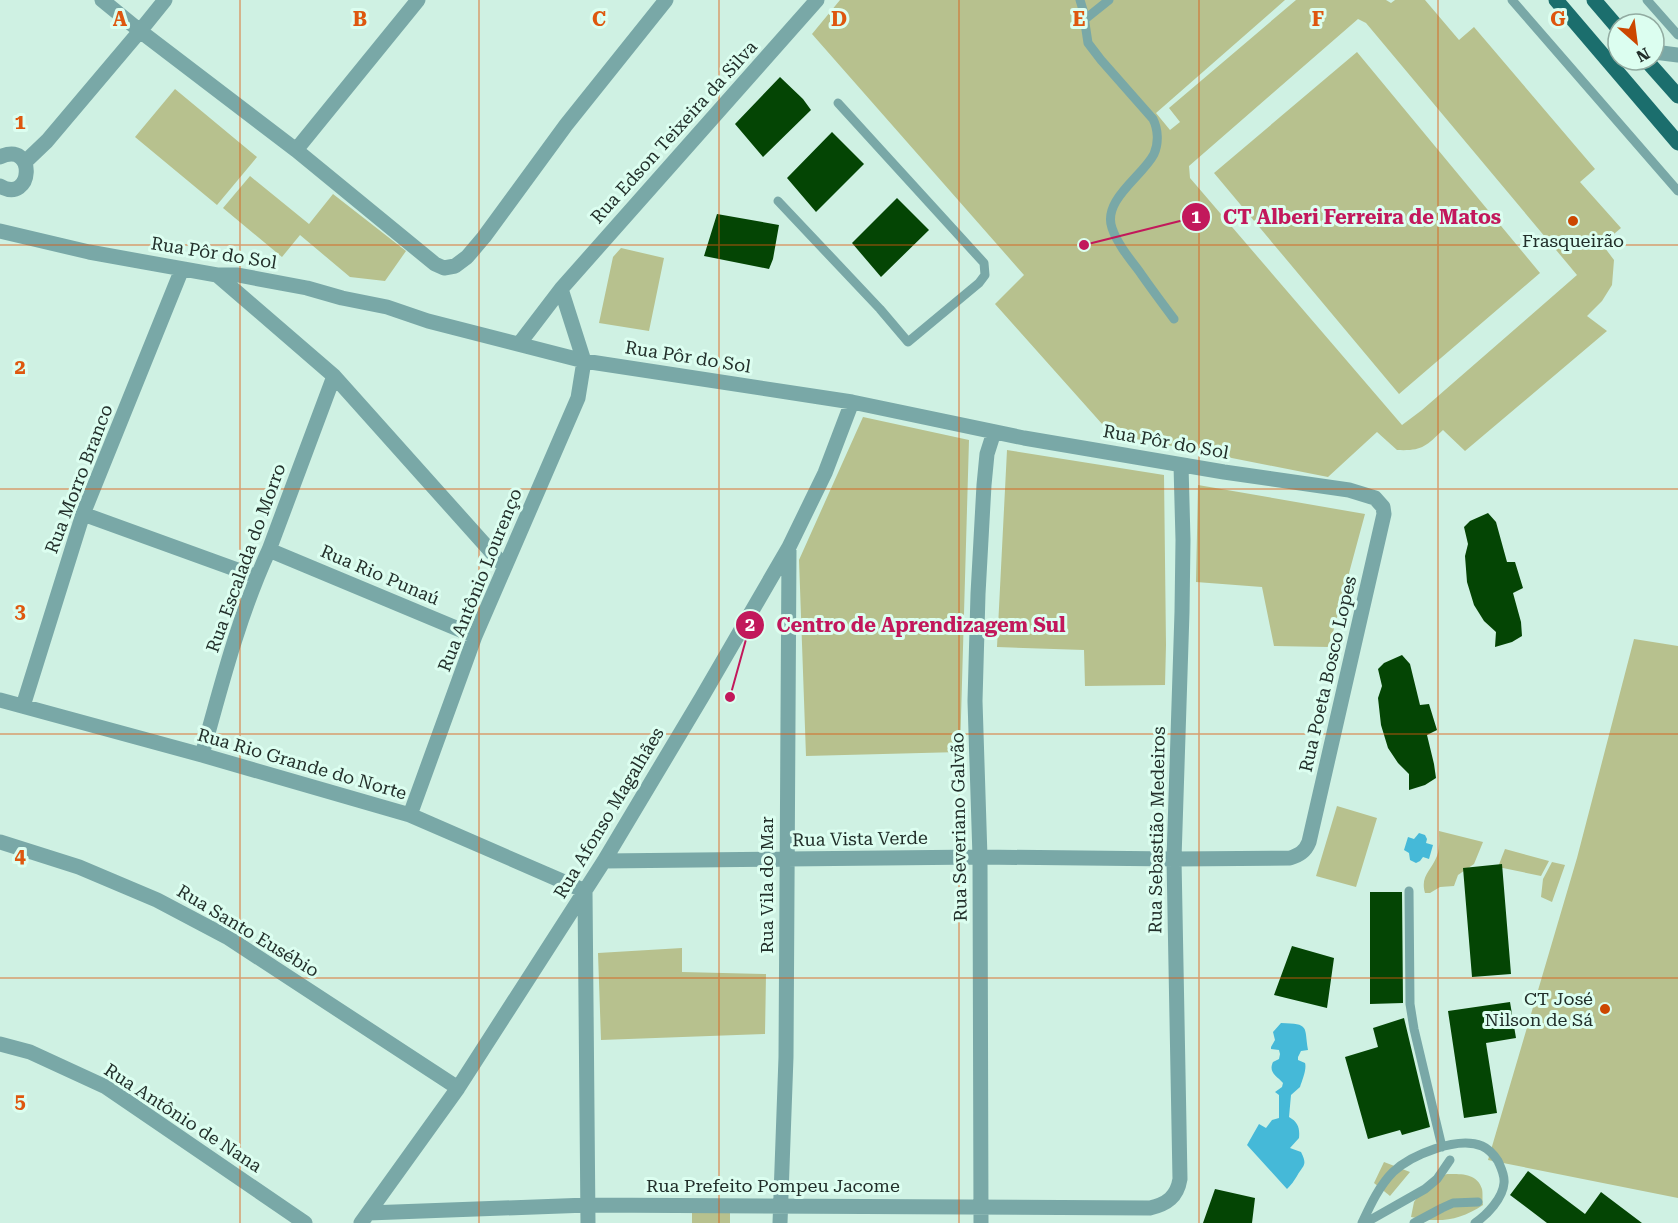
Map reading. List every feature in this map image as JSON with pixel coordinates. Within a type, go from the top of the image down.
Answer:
[{"type":"main road","points":[[1556,0],[1678,143]]},
{"type":"main road","points":[[1594,0],[1606,14]]},
{"type":"main road","points":[[1657,72],[1678,96]]},
{"type":"street","points":[[102,0],[296,150],[435,264],[444,268],[455,266],[467,257],[484,237],[566,124],[666,0]]},
{"type":"street","points":[[25,162],[47,141],[165,0]]},
{"type":"street","points":[[296,150],[418,0]]},
{"type":"street","name":"Rua Edson Teixeira da Silva","points":[[519,344],[561,289],[817,0]]},
{"type":"street","points":[[0,157],[10,154],[19,156],[25,162],[28,170],[21,186],[13,189],[0,186]]},
{"type":"street","name":"Rua Pôr do Sol","points":[[0,231],[89,252],[217,275],[254,277],[307,288],[387,307],[428,321],[584,361],[852,402],[1024,438],[1181,465],[1349,490],[1375,498]]},
{"type":"street","name":"Rua Morro Branco","points":[[23,706],[83,514],[182,269]]},
{"type":"street","points":[[217,275],[334,376],[504,566]]},
{"type":"street","points":[[561,289],[584,361]]},
{"type":"street","name":"Rua Antônio Lourenço","points":[[410,815],[475,636],[578,398],[584,361]]},
{"type":"street","name":"Rua Escalada do Morro","points":[[202,755],[226,668],[257,577],[334,376]]},
{"type":"street","name":"Rua Afonso Magalhães","points":[[364,1218],[458,1088],[604,861],[789,547],[825,473],[852,402]]},
{"type":"street","name":"Rua Severiano Galvão","points":[[981,1223],[980,857],[975,701],[984,485],[987,454],[994,432]]},
{"type":"street","name":"Rua Sebastião Medeiros","points":[[1175,1195],[1180,1179],[1174,859],[1182,612],[1181,465]]},
{"type":"street","name":"Rua Poeta Bosco Lopes","points":[[1297,855],[1303,852],[1310,842],[1384,514],[1383,507],[1375,498]]},
{"type":"street","points":[[83,514],[257,577]]},
{"type":"street","name":"Rua Vila do Mar","points":[[780,1223],[786,1057],[789,547]]},
{"type":"street","name":"Rua Rio Punaú","points":[[269,550],[475,636]]},
{"type":"street","name":"Rua Rio Grande do Norte","points":[[0,700],[410,815],[585,891]]},
{"type":"street","name":"Rua Santo Eusébio","points":[[0,842],[79,867],[157,900],[227,937],[458,1088]]},
{"type":"street","name":"Rua Vista Verde","points":[[604,861],[980,857],[1290,858],[1297,855]]},
{"type":"street","points":[[585,891],[588,1223]]},
{"type":"street","name":"Rua Antônio de Nana","points":[[0,1044],[30,1052],[106,1087],[305,1223]]},
{"type":"street","name":"Rua Prefeito Pompeu Jacome","points":[[364,1218],[588,1205],[1150,1208],[1161,1205],[1175,1195]]},
{"type":"lane","points":[[1080,0],[1088,43],[1155,123],[1157,141],[1154,154],[1122,193],[1111,211],[1111,226],[1125,252],[1174,319]]},
{"type":"lane","points":[[1084,20],[1109,0]]},
{"type":"lane","points":[[1512,0],[1678,191]]},
{"type":"lane","points":[[1647,0],[1678,35]]},
{"type":"lane","points":[[778,201],[908,342],[985,275],[984,263],[838,103]]},
{"type":"lane","points":[[1409,891],[1410,1004],[1442,1147]]},
{"type":"lane","points":[[1364,1223],[1383,1183],[1403,1164],[1442,1147],[1469,1143],[1483,1146],[1494,1154],[1503,1170],[1504,1183],[1499,1198],[1475,1223]]},
{"type":"lane","points":[[1364,1223],[1425,1189],[1437,1179],[1450,1160]]},
{"type":"lane","points":[[1414,1223],[1454,1203],[1478,1202]]},
{"type":"green space","points":[[840,0],[1285,0],[1156,113],[1170,130],[1180,122],[1169,108],[1296,0],[1386,0],[1391,3],[1395,0],[1425,0],[1459,40],[1474,27],[1595,169],[1580,182],[1621,228],[1602,244],[1614,260],[1612,285],[1602,301],[1587,316],[1607,331],[1465,451],[1443,430],[1423,447],[1405,450],[1397,450],[1377,432],[1328,477],[1111,434],[995,304],[1024,275],[812,34]],"holes":[[[1358,19],[1366,23],[1577,275],[1402,425],[1190,178],[1189,166]]]},
{"type":"green space","points":[[1357,52],[1540,273],[1399,394],[1214,173]]},
{"type":"green space","points":[[175,89],[257,157],[217,205],[135,137]]},
{"type":"green space","points":[[250,176],[309,224],[333,194],[406,251],[385,281],[350,277],[300,235],[282,257],[223,208]]},
{"type":"green space","points":[[621,248],[664,258],[649,331],[599,323],[613,257]]},
{"type":"green space","points":[[863,417],[969,440],[960,752],[806,756],[799,560]]},
{"type":"green space","points":[[1007,450],[1164,475],[1165,685],[1085,686],[1084,650],[997,647]]},
{"type":"green space","points":[[1198,485],[1365,514],[1329,647],[1274,646],[1262,587],[1196,582]]},
{"type":"green space","name":"CT José Nilson de Sá","points":[[1634,639],[1678,646],[1678,1198],[1488,1160],[1577,858]]},
{"type":"green space","points":[[1337,806],[1377,818],[1356,887],[1316,876]]},
{"type":"green space","points":[[1439,831],[1483,842],[1474,864],[1458,875],[1454,886],[1440,887],[1430,893],[1425,893],[1425,878],[1438,853]]},
{"type":"green space","points":[[1505,849],[1549,861],[1541,876],[1498,867]]},
{"type":"green space","points":[[1552,862],[1565,865],[1552,902],[1541,897],[1543,879]]},
{"type":"green space","points":[[682,948],[682,972],[766,974],[765,1034],[601,1040],[598,953]]},
{"type":"green space","points":[[1384,1162],[1410,1172],[1390,1196],[1374,1183]]},
{"type":"green space","points":[[1447,1174],[1468,1176],[1476,1180],[1482,1189],[1483,1205],[1466,1214],[1448,1219],[1431,1220],[1411,1217],[1414,1202],[1429,1181]]},
{"type":"green space","points":[[730,1209],[730,1223],[692,1223],[692,1210]]},
{"type":"water","points":[[1419,833],[1425,835],[1426,843],[1433,845],[1429,859],[1423,857],[1416,863],[1410,860],[1409,853],[1404,850],[1408,837],[1414,839]]},
{"type":"water","points":[[1281,1023],[1297,1024],[1304,1028],[1308,1050],[1301,1051],[1298,1057],[1298,1060],[1305,1063],[1304,1075],[1300,1087],[1291,1095],[1289,1117],[1296,1123],[1299,1131],[1299,1138],[1290,1148],[1301,1152],[1304,1163],[1287,1189],[1247,1145],[1259,1124],[1266,1128],[1272,1120],[1279,1118],[1279,1095],[1275,1092],[1282,1087],[1283,1083],[1274,1074],[1272,1066],[1273,1062],[1279,1059],[1280,1054],[1279,1050],[1271,1049],[1271,1047],[1275,1040],[1273,1032]]},
{"type":"building","points":[[780,77],[811,110],[763,157],[735,124]]},
{"type":"building","points":[[832,132],[864,164],[816,212],[787,178]]},
{"type":"building","points":[[897,198],[929,230],[881,277],[852,243]]},
{"type":"building","points":[[717,214],[779,225],[769,269],[704,256]]},
{"type":"building","points":[[1488,513],[1496,522],[1507,562],[1515,562],[1523,588],[1513,593],[1521,622],[1522,636],[1495,647],[1496,632],[1484,621],[1474,605],[1467,582],[1465,556],[1468,544],[1464,527],[1470,521]]},
{"type":"building","points":[[1402,655],[1410,664],[1420,705],[1429,704],[1437,730],[1427,735],[1436,778],[1425,785],[1409,790],[1409,774],[1388,748],[1381,725],[1378,698],[1382,686],[1378,669],[1384,663]]},
{"type":"building","points":[[1502,864],[1511,974],[1472,977],[1463,868]]},
{"type":"building","points":[[1370,892],[1402,892],[1403,1003],[1370,1004]]},
{"type":"building","points":[[1292,946],[1334,958],[1327,1008],[1274,995]]},
{"type":"building","points":[[1510,1002],[1516,1038],[1486,1043],[1497,1113],[1464,1118],[1448,1011]]},
{"type":"building","points":[[1404,1018],[1430,1127],[1402,1135],[1400,1130],[1368,1139],[1345,1057],[1378,1047],[1373,1028]]},
{"type":"building","points":[[1528,1171],[1585,1214],[1601,1192],[1642,1223],[1547,1223],[1510,1195]]},
{"type":"building","points":[[1215,1189],[1255,1198],[1252,1223],[1203,1223]]},
{"type":"place","name":"Frasqueirão","points":[[1573,221]]},
{"type":"place","name":"CT Alberi Ferreira de Matos","points":[[1084,245]]},
{"type":"place","name":"Centro de Aprendizagem Sul","points":[[730,697]]},
{"type":"place","name":"CT José Nilson de Sá","points":[[1605,1009]]}]
